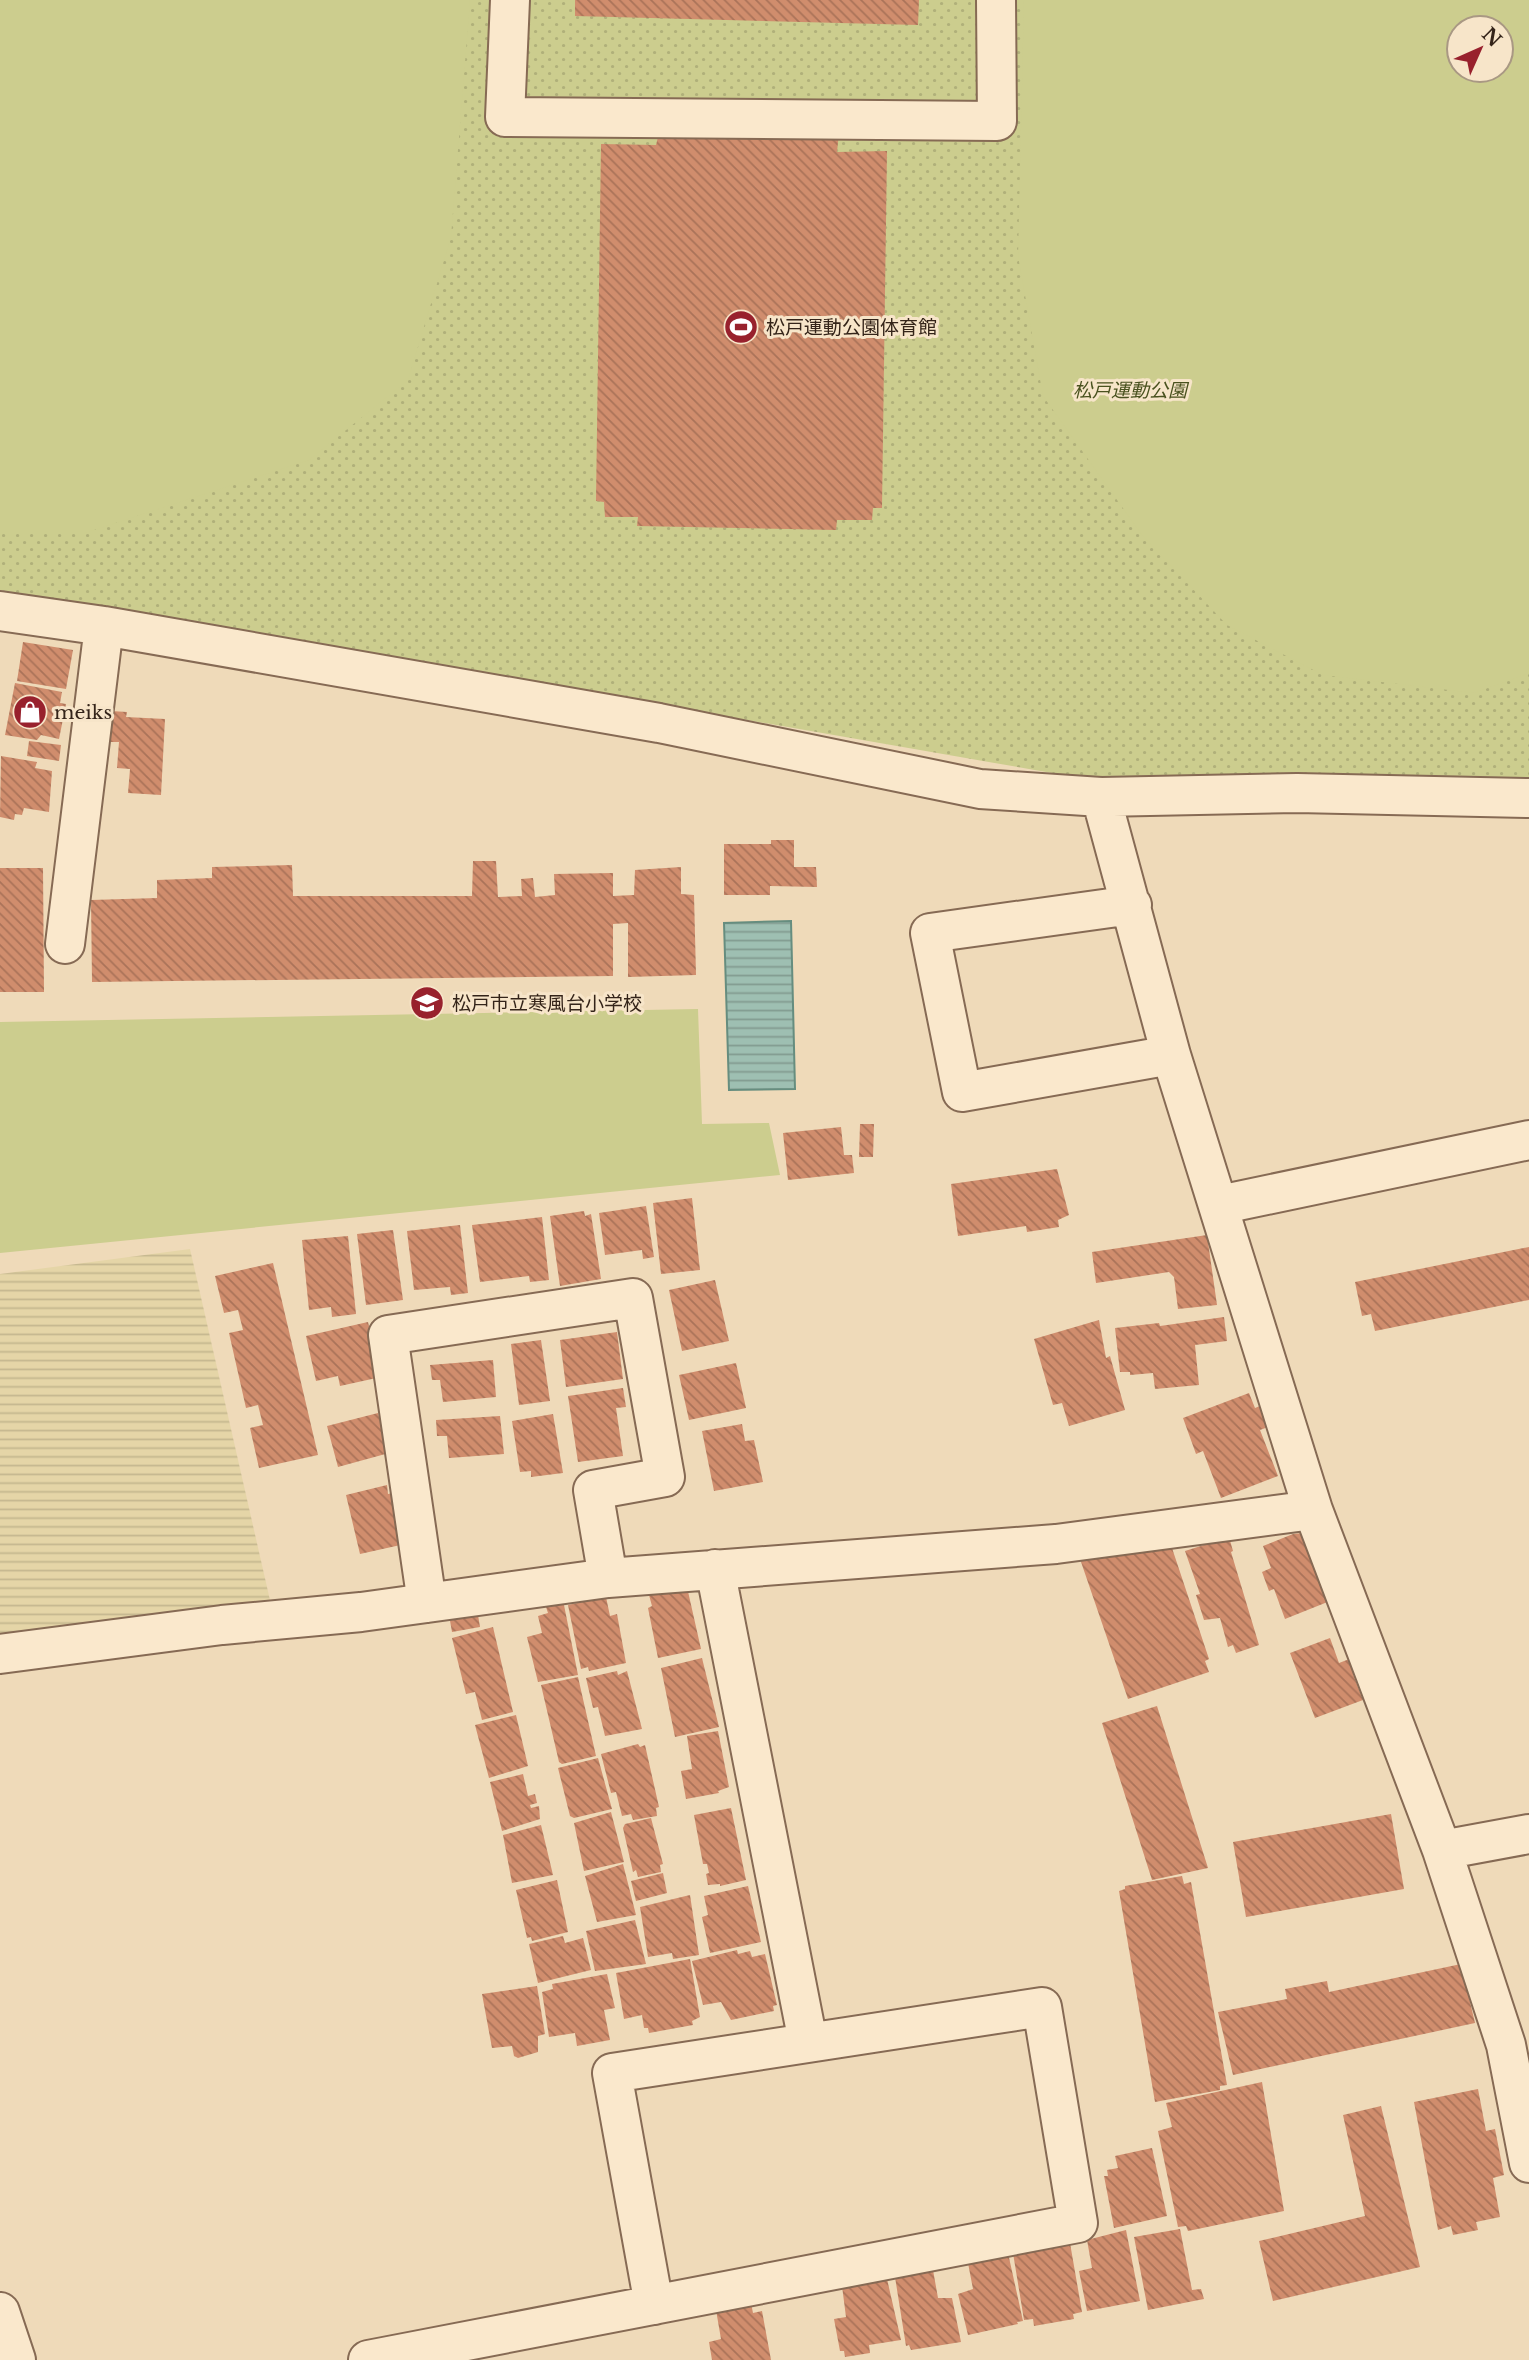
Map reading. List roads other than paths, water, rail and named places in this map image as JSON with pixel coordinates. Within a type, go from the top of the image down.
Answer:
[{"type":"street","points":[[510,0],[505,117],[997,121],[996,0]]},
{"type":"street","points":[[0,611],[104,626],[659,723],[980,789],[1101,797],[1297,793],[1529,798]]},
{"type":"street","points":[[65,944],[104,626]]},
{"type":"street","points":[[1101,797],[1171,1055],[1313,1510],[1442,1850],[1506,2045],[1529,2163]]},
{"type":"street","points":[[1132,905],[930,933],[962,1092],[1171,1055]]},
{"type":"street","points":[[1219,1205],[1529,1140]]},
{"type":"street","points":[[427,1603],[388,1335],[633,1298],[665,1477],[593,1490],[608,1578]]},
{"type":"street","points":[[0,1654],[427,1603],[608,1578],[1056,1544],[1313,1510]]},
{"type":"street","points":[[715,1569],[808,2042]]},
{"type":"street","points":[[1442,1850],[1529,1834]]},
{"type":"street","points":[[368,2360],[654,2305],[1078,2223],[1042,2007],[612,2073],[654,2305]]},
{"type":"street","points":[[0,2312],[16,2360]]},
{"type":"place","name":"松戸運動公園体育館","points":[[741,327]]},
{"type":"place","name":"meiks","points":[[30,712]]},
{"type":"place","name":"松戸市立寒風台小学校","points":[[427,1003]]},
{"type":"park label","name":"松戸運動公園","points":[[1130,390]]}]
